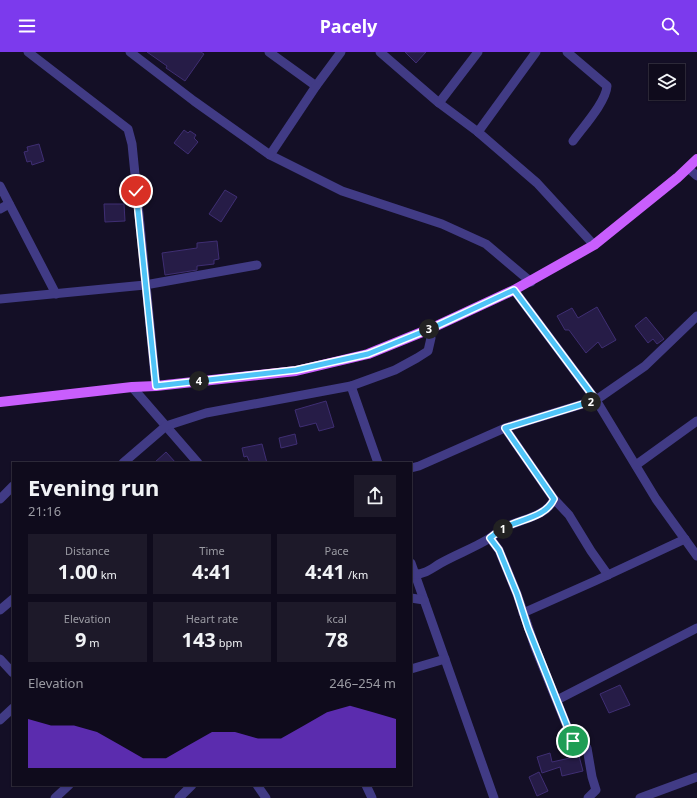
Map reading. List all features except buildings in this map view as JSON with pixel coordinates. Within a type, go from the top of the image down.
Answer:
[{"type":"main road","points":[[0,402],[296,370],[368,354],[427,330],[514,290],[594,245],[677,178],[697,159]]},
{"type":"street","points":[[28,52],[128,130],[132,144],[156,386]]},
{"type":"street","points":[[130,52],[194,101],[270,155],[342,191],[442,224],[486,244],[530,282]]},
{"type":"street","points":[[269,52],[316,86]]},
{"type":"street","points":[[270,155],[316,86],[342,52]]},
{"type":"street","points":[[380,52],[439,103],[478,132],[537,183],[594,245]]},
{"type":"street","points":[[439,103],[478,52]]},
{"type":"street","points":[[478,132],[536,52]]},
{"type":"street","points":[[567,52],[607,86],[602,101],[573,141]]},
{"type":"street","points":[[688,168],[697,176]]},
{"type":"street","points":[[0,186],[56,294]]},
{"type":"street","points":[[0,209],[9,204]]},
{"type":"street","points":[[0,299],[145,285],[257,266]]},
{"type":"street","points":[[514,290],[596,400],[656,499],[690,541],[697,556]]},
{"type":"street","points":[[412,468],[505,428],[596,400],[645,366],[697,316]]},
{"type":"street","points":[[124,462],[166,426],[206,413],[351,386],[395,370],[428,351],[431,338],[427,330]]},
{"type":"street","points":[[351,386],[378,462]]},
{"type":"street","points":[[132,387],[197,462]]},
{"type":"street","points":[[636,465],[697,420]]},
{"type":"street","points":[[505,428],[554,499],[569,515],[591,552],[608,575]]},
{"type":"street","points":[[0,499],[12,487]]},
{"type":"street","points":[[415,574],[424,573],[441,562],[490,538],[505,527],[544,511],[552,504],[554,499]]},
{"type":"street","points":[[490,538],[499,550],[517,594],[573,741],[587,748],[596,790],[588,798]]},
{"type":"street","points":[[523,613],[608,575],[690,541]]},
{"type":"street","points":[[412,566],[494,798]]},
{"type":"street","points":[[412,598],[424,600]]},
{"type":"street","points":[[0,610],[12,600]]},
{"type":"street","points":[[557,700],[697,628]]},
{"type":"street","points":[[0,659],[12,672]]},
{"type":"street","points":[[412,669],[445,659]]},
{"type":"street","points":[[0,720],[12,709]]},
{"type":"street","points":[[640,798],[697,777]]},
{"type":"street","points":[[55,798],[67,786]]},
{"type":"street","points":[[179,798],[191,786]]},
{"type":"street","points":[[258,786],[266,798]]},
{"type":"street","points":[[366,786],[372,798]]},
{"type":"route","points":[[136,191],[156,386],[296,370],[368,354],[432,328],[514,290],[596,400],[505,428],[554,499],[549,508],[505,527],[490,538],[499,550],[517,594],[535,647],[573,741]]}]
